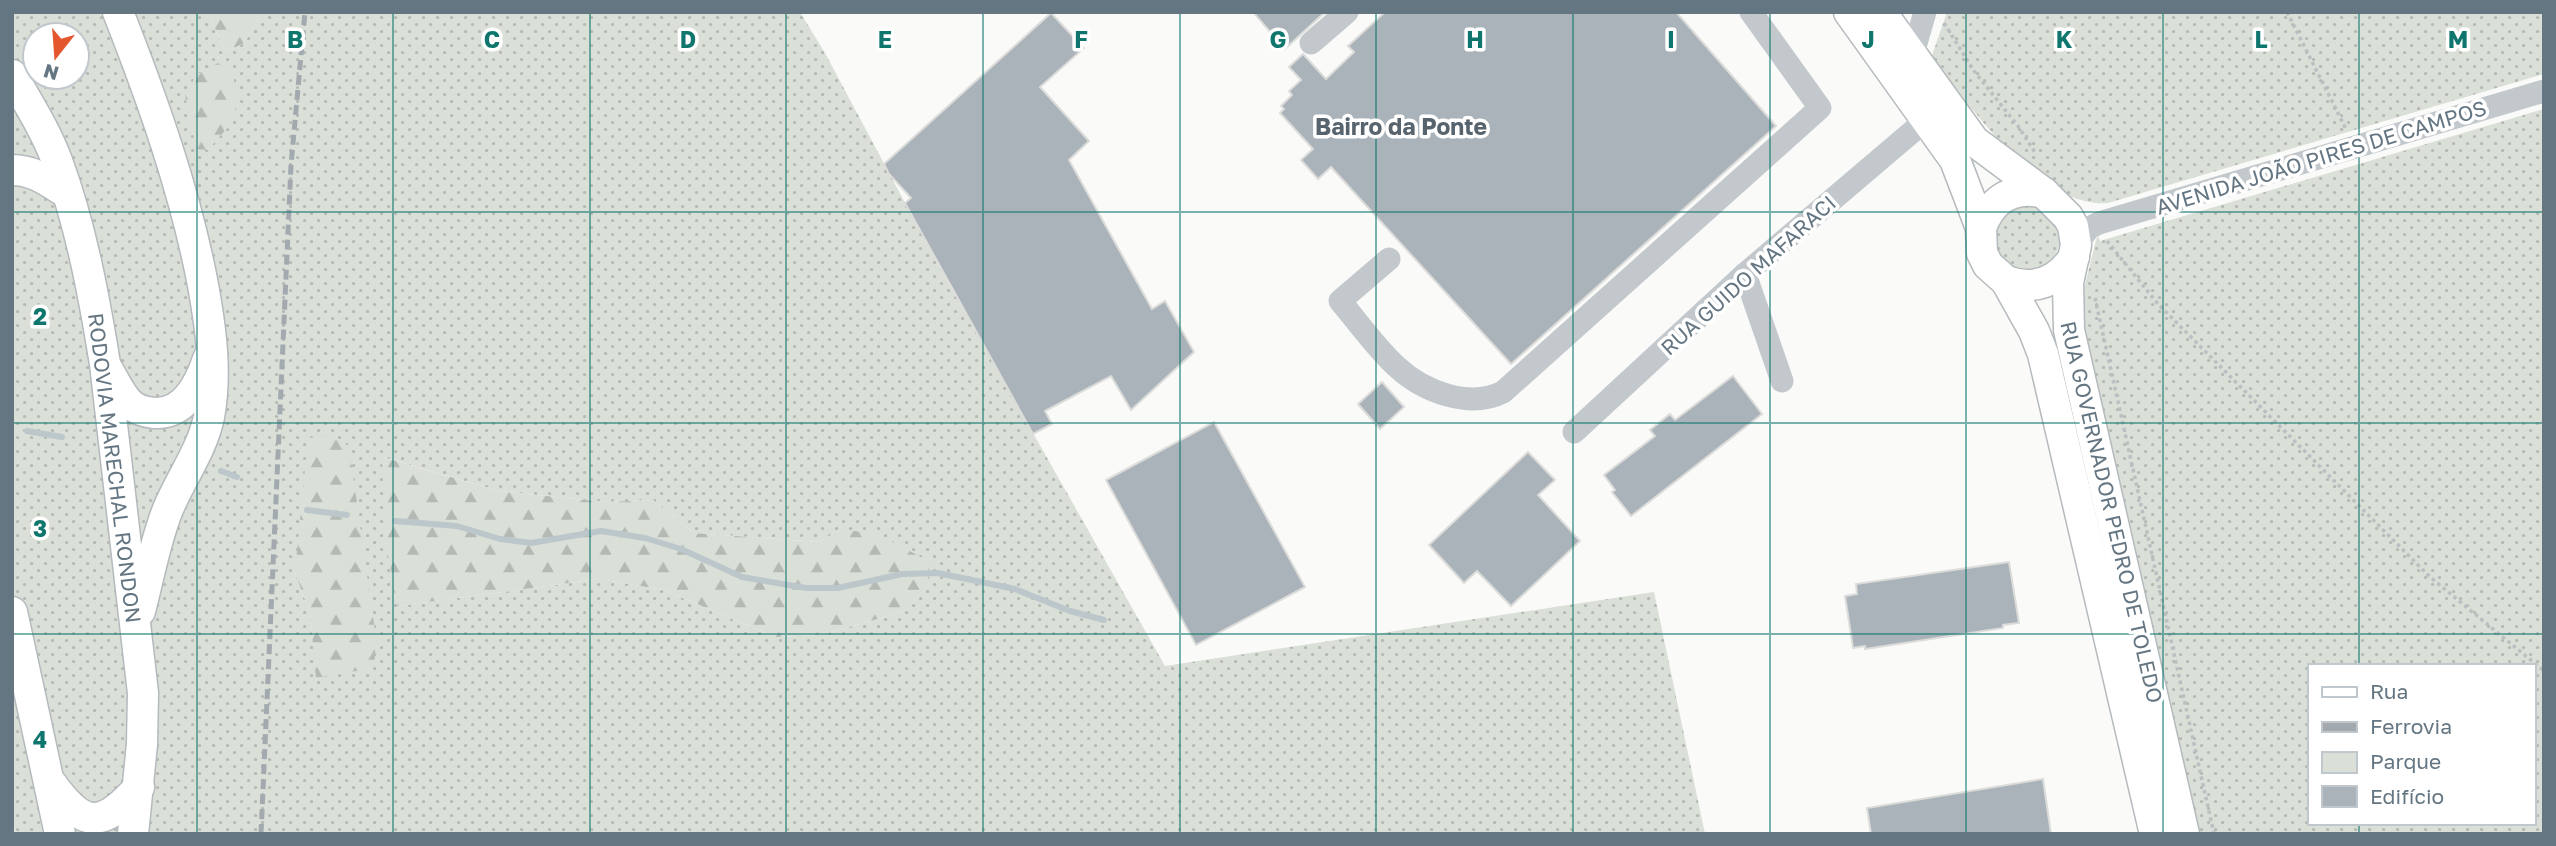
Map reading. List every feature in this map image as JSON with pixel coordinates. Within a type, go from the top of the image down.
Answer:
[{"type":"main road","points":[[118,12],[162,128],[182,194],[199,263],[212,349],[213,377],[208,420],[202,441],[164,520],[136,631]]},
{"type":"main road","name":"RUA GOVERNADOR PEDRO DE TOLEDO","points":[[1849,12],[1955,160],[1981,228],[1982,253],[1988,265],[2006,281],[2034,331],[2043,354],[2155,834]]},
{"type":"main road","points":[[1881,12],[1974,141],[2053,201]]},
{"type":"main road","name":"RODOVIA MARECHAL RONDON","points":[[12,75],[37,118],[56,159],[67,193],[94,304],[105,365],[142,693],[139,787],[133,834]]},
{"type":"main road","points":[[12,170],[37,174],[67,193]]},
{"type":"main road","points":[[1981,228],[1989,210],[2001,198],[2026,190],[2053,201]]},
{"type":"main road","name":"RUA GOVERNADOR PEDRO DE TOLEDO","points":[[2053,201],[2073,226],[2075,251],[2068,283],[2069,330],[2184,834]]},
{"type":"main road","points":[[2006,281],[2026,286],[2045,282],[2060,275],[2075,251]]},
{"type":"main road","points":[[105,365],[130,404],[144,412],[161,413],[186,401],[204,372],[212,349]]},
{"type":"main road","points":[[12,612],[60,834]]},
{"type":"main road","points":[[48,778],[67,804],[75,812],[88,818],[100,818],[113,813],[139,787]]},
{"type":"street","points":[[1311,43],[1347,12]]},
{"type":"street","points":[[1389,259],[1340,300],[1397,368],[1440,392],[1475,400],[1491,398],[1503,392],[1820,108],[1751,12]]},
{"type":"street","points":[[1912,57],[1934,17]]},
{"type":"street","name":"AVENIDA JOÃO PIRES DE CAMPOS","points":[[2075,251],[2089,228],[2099,223],[2544,91]]},
{"type":"street","name":"RUA GUIDO MAFARACI","points":[[1574,432],[1745,274],[1926,120]]},
{"type":"street","points":[[2053,201],[2099,223]]},
{"type":"street","points":[[1745,274],[1782,381]]},
{"type":"path","points":[[2287,12],[2347,132],[2352,148]]},
{"type":"path","points":[[1934,17],[2018,126],[2038,157]]},
{"type":"path","points":[[2099,223],[2105,239],[2158,304],[2430,578],[2544,671]]},
{"type":"path","points":[[2093,291],[2214,834]]},
{"type":"green space","points":[[12,12],[207,12],[226,52],[244,43],[262,12],[800,12],[825,53],[943,274],[1165,666],[1654,592],[1705,834],[15,834],[12,816]],"holes":[[[383,457],[499,491],[605,502],[653,500],[694,533],[819,542],[842,529],[927,586],[906,611],[820,635],[775,637],[664,590],[599,579],[398,606]],[[295,573],[374,668],[317,677],[310,613]]]},
{"type":"green space","points":[[207,12],[262,12],[244,43],[226,52]]},
{"type":"green space","points":[[1947,12],[2544,12],[2544,74],[2108,203],[2088,202],[2048,184],[2012,154],[1969,105],[1957,104],[1930,61]]},
{"type":"green space","points":[[218,63],[230,72],[241,93],[229,126],[208,150],[196,149],[185,95],[197,74]]},
{"type":"green space","points":[[2544,109],[2544,834],[2195,834],[2083,329],[2082,297],[2098,236],[2100,241]]},
{"type":"green space","points":[[2028,206],[2046,212],[2054,220],[2060,238],[2054,256],[2046,264],[2028,270],[2010,264],[2002,256],[1996,238],[2002,220],[2010,212]]},
{"type":"green space","points":[[329,436],[349,446],[376,639],[374,668],[316,678],[310,613],[295,573],[308,438]]},
{"type":"green space","points":[[382,457],[499,491],[605,502],[653,500],[694,533],[819,542],[842,529],[880,535],[930,562],[927,586],[906,611],[820,635],[775,637],[664,590],[599,579],[398,606],[385,540]]},
{"type":"building","points":[[1253,12],[1325,12],[1285,49]]},
{"type":"building","points":[[1385,12],[1676,12],[1776,126],[1511,364],[1331,167],[1318,179],[1301,160],[1313,149],[1280,113],[1284,109],[1281,106],[1292,95],[1289,91],[1301,80],[1289,67],[1303,54],[1326,79],[1354,52],[1348,46]]},
{"type":"building","points":[[1051,13],[1084,48],[1040,87],[1089,141],[1069,160],[1152,309],[1165,301],[1194,352],[1131,410],[1111,376],[1045,411],[1052,424],[1033,434],[905,203],[911,198],[889,174],[884,164]]},
{"type":"building","points":[[1733,376],[1762,414],[1631,516],[1612,492],[1615,490],[1604,475],[1655,436],[1650,430],[1670,414],[1675,420]]},
{"type":"building","points":[[1382,382],[1404,407],[1380,429],[1358,404]]},
{"type":"building","points":[[1214,422],[1305,587],[1196,645],[1106,480]]},
{"type":"building","points":[[1528,452],[1555,480],[1538,495],[1580,541],[1511,606],[1477,571],[1464,583],[1429,545]]},
{"type":"building","points":[[2009,562],[2019,623],[2003,625],[2003,628],[1865,649],[1865,646],[1853,648],[1845,596],[1857,594],[1856,584]]},
{"type":"building","points":[[2043,779],[2051,834],[1871,834],[1867,808]]},
{"type":"waterway","points":[[27,431],[62,437]]},
{"type":"waterway","points":[[221,471],[237,477]]},
{"type":"waterway","points":[[307,510],[347,515]]},
{"type":"waterway","points":[[395,521],[457,526],[500,539],[531,543],[601,531],[645,538],[681,549],[742,577],[806,588],[838,588],[902,574],[938,573],[1015,589],[1070,611],[1104,620]]},
{"type":"railway","points":[[261,834],[291,165],[305,12]]},
{"type":"district","name":"Bairro da Ponte","points":[[1401,126]]}]
